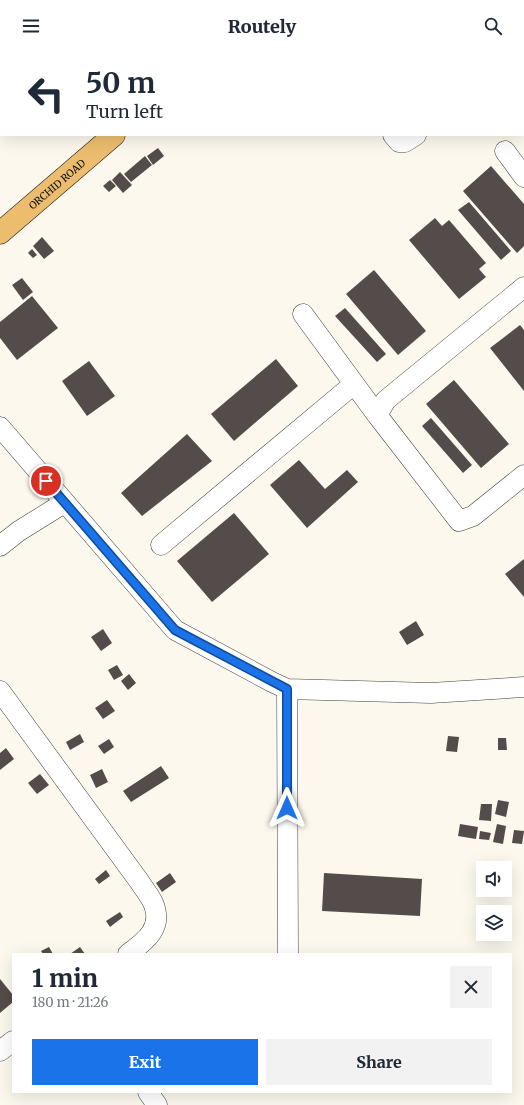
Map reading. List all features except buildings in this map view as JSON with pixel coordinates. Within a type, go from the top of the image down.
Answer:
[{"type":"main road","name":"ORCHID ROAD","points":[[0,233],[113,136]]},
{"type":"street","points":[[394,136],[399,142],[405,142],[414,136]]},
{"type":"street","points":[[505,151],[524,177]]},
{"type":"street","points":[[377,415],[386,400],[524,287]]},
{"type":"street","points":[[303,314],[377,415],[459,521],[473,516],[524,475]]},
{"type":"street","points":[[161,545],[354,384]]},
{"type":"street","points":[[0,427],[175,630],[287,689],[431,693],[524,687]]},
{"type":"street","points":[[0,546],[64,503]]},
{"type":"street","points":[[287,689],[288,953]]},
{"type":"street","points":[[0,691],[135,875],[154,906],[156,922],[147,940],[129,953]]},
{"type":"street","points":[[0,1051],[12,1042]]},
{"type":"street","points":[[149,1093],[157,1105]]},
{"type":"route","points":[[46,481],[175,630],[287,689],[287,808]]}]
